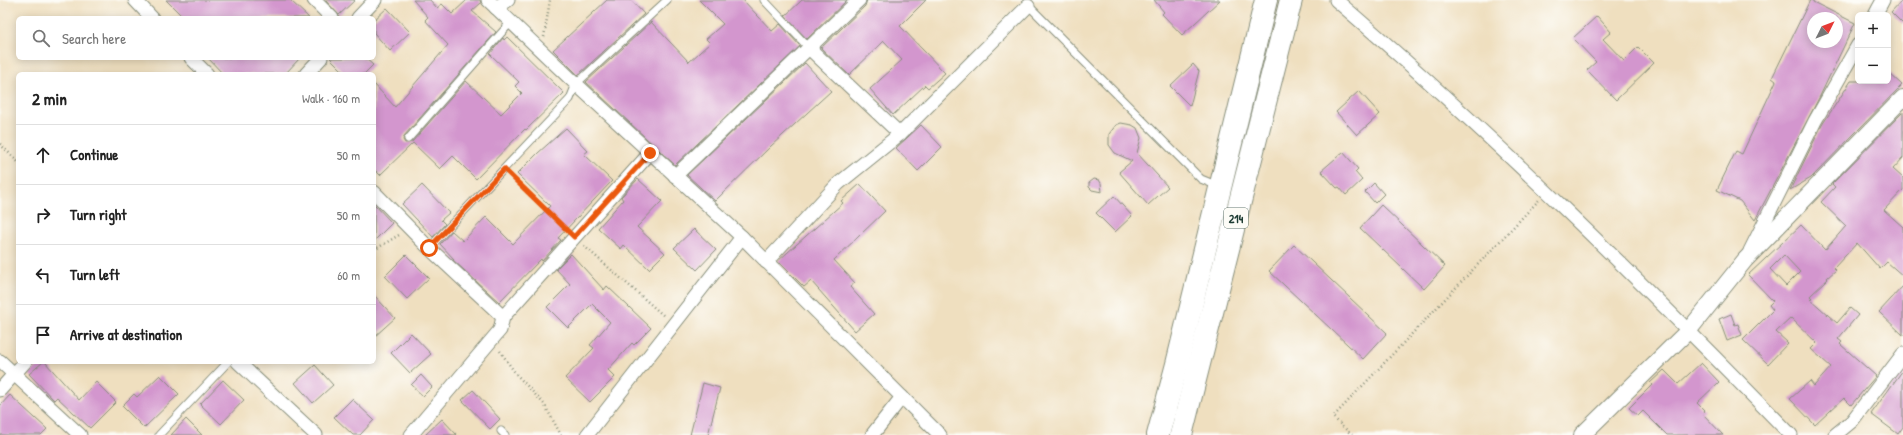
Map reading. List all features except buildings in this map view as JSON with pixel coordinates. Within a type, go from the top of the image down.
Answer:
[{"type":"highway","name":"214","points":[[1158,435],[1177,364],[1266,0]]},
{"type":"highway","name":"214","points":[[1181,435],[1291,0]]},
{"type":"street","points":[[135,0],[150,16]]},
{"type":"street","points":[[314,0],[330,16]]},
{"type":"street","points":[[360,16],[375,0]]},
{"type":"street","points":[[492,4],[508,0]]},
{"type":"street","points":[[675,176],[859,0]]},
{"type":"street","points":[[1336,0],[1390,47],[1546,193],[1689,330],[1791,435]]},
{"type":"street","points":[[1877,12],[1883,0]]},
{"type":"street","points":[[766,262],[838,184],[900,134],[1027,3]]},
{"type":"street","points":[[492,4],[650,153],[742,237],[940,435]]},
{"type":"street","points":[[809,48],[900,134]]},
{"type":"street","points":[[1745,260],[1816,121],[1856,48]]},
{"type":"street","points":[[193,60],[205,72]]},
{"type":"street","points":[[308,72],[319,60]]},
{"type":"street","points":[[1582,435],[1689,330],[1745,260],[1903,98]]},
{"type":"street","points":[[411,435],[574,237],[650,153]]},
{"type":"street","points":[[376,194],[502,324]]},
{"type":"street","points":[[588,435],[742,237]]},
{"type":"street","points":[[1835,435],[1852,421],[1903,354]]},
{"type":"street","points":[[0,361],[80,435]]},
{"type":"street","points":[[0,390],[23,364]]},
{"type":"street","points":[[240,364],[316,435]]},
{"type":"street","points":[[872,435],[902,398]]},
{"type":"lane","points":[[429,248],[570,99],[576,84],[667,0]]},
{"type":"lane","points":[[764,0],[809,48]]},
{"type":"lane","points":[[1027,3],[1201,179],[1220,187]]},
{"type":"lane","points":[[408,139],[511,22]]},
{"type":"lane","points":[[159,435],[226,364]]},
{"type":"path","points":[[542,52],[550,0]]},
{"type":"path","points":[[0,144],[16,160]]},
{"type":"path","points":[[504,169],[574,237],[674,325]]},
{"type":"path","points":[[1352,435],[1333,417],[1546,193]]},
{"type":"path","points":[[376,249],[410,228]]},
{"type":"path","points":[[502,324],[500,352],[516,374],[544,404],[561,435]]},
{"type":"route","points":[[429,248],[504,169],[574,237],[650,153]]}]
